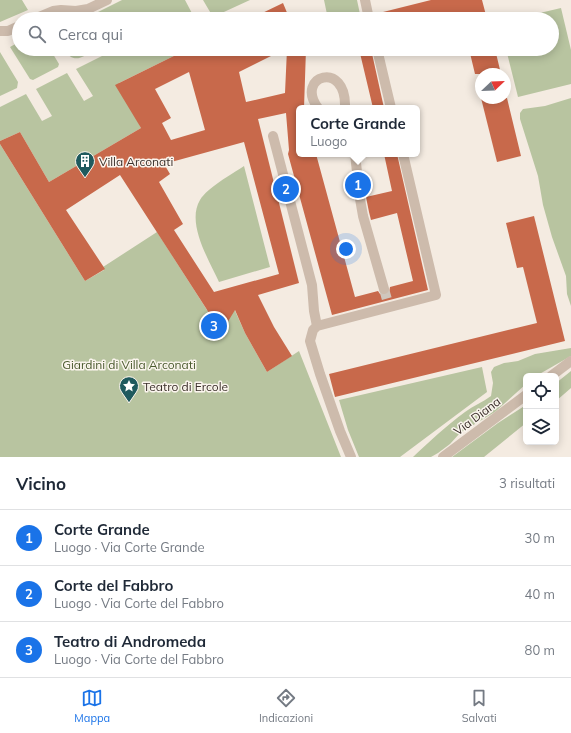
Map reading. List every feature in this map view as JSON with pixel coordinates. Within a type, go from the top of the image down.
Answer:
[{"type":"street","points":[[51,12],[88,9],[107,0]]},
{"type":"street","points":[[365,0],[368,12]]},
{"type":"street","points":[[0,31],[12,29]]},
{"type":"street","points":[[378,56],[390,105]]},
{"type":"street","points":[[317,105],[311,91],[313,84],[317,80],[325,78],[333,79],[341,85],[345,97],[345,105]]},
{"type":"street","points":[[274,136],[312,285],[317,326]]},
{"type":"street","points":[[355,157],[363,216],[384,289]]},
{"type":"street","points":[[351,457],[340,431],[310,341],[313,330],[317,326],[388,305],[436,295],[404,157]]},
{"type":"street","points":[[555,373],[571,361]]},
{"type":"street","name":"Via Diana","points":[[443,457],[523,397]]},
{"type":"green space","points":[[0,0],[22,0],[28,10],[23,12],[12,12],[12,17],[0,22]]},
{"type":"green space","points":[[122,0],[185,0],[191,12],[98,12]]},
{"type":"green space","points":[[203,0],[250,0],[224,12],[210,12]]},
{"type":"green space","points":[[324,0],[357,0],[360,12],[327,12]]},
{"type":"green space","points":[[561,8],[571,50],[571,84],[518,97],[508,56],[559,56],[559,12],[544,12]]},
{"type":"green space","points":[[0,52],[18,82],[17,88],[0,96]]},
{"type":"green space","points":[[16,56],[54,56],[59,64],[58,67],[33,80],[30,79]]},
{"type":"green space","points":[[70,56],[85,56],[79,58]]},
{"type":"green space","points":[[102,56],[174,56],[119,83],[141,128],[49,182],[20,132],[0,141],[0,107],[26,94],[42,121],[52,116],[36,89],[67,73],[84,101],[93,96],[76,69]]},
{"type":"green space","points":[[571,98],[571,306],[567,294],[566,276],[552,237],[543,205],[538,176],[520,119],[520,113],[523,109],[545,106]]},
{"type":"green space","name":"Giardini di Villa Arconati","points":[[0,144],[85,281],[104,270],[103,267],[157,232],[207,310],[231,302],[245,333],[267,372],[299,351],[341,457],[0,457]]},
{"type":"green space","points":[[244,166],[270,267],[219,282],[200,241],[197,230],[196,209],[200,200],[208,190]]},
{"type":"green space","points":[[571,348],[571,356],[541,373],[523,373],[523,387],[495,412],[460,433],[450,444],[438,453],[431,457],[413,457],[458,417],[491,396],[493,383],[491,372],[494,367],[504,363],[518,361],[535,354]]},
{"type":"green space","points":[[482,367],[487,392],[400,457],[359,457],[348,430],[339,400]]},
{"type":"green space","points":[[571,371],[571,388],[559,398],[559,381]]},
{"type":"green space","points":[[523,407],[523,425],[484,457],[452,457],[498,423]]},
{"type":"building","points":[[431,0],[482,0],[485,12],[383,12]]},
{"type":"building","points":[[283,3],[287,12],[264,12]]},
{"type":"building","points":[[174,56],[271,56],[239,72],[246,102],[285,93],[287,56],[306,56],[304,105],[296,105],[296,157],[317,157],[355,297],[378,291],[380,294],[385,295],[389,293],[390,287],[413,281],[397,213],[371,220],[369,212],[366,197],[392,191],[385,157],[398,157],[428,290],[332,315],[288,154],[286,113],[258,119],[299,283],[258,295],[274,327],[292,356],[267,372],[245,333],[235,310],[221,333],[214,335],[208,331],[206,324],[211,316],[120,175],[66,210],[105,269],[85,281],[0,144],[0,141],[20,132],[49,182],[141,128],[115,85]],"holes":[[[189,72],[205,130],[171,140],[162,123],[171,118],[155,89]],[[244,142],[279,274],[214,292],[174,230],[183,224],[159,182],[170,174],[164,164]]]},
{"type":"building","points":[[361,56],[373,56],[383,105],[372,105]]},
{"type":"building","points":[[471,56],[497,56],[500,68],[475,68],[475,74]]},
{"type":"building","points":[[482,104],[508,104],[521,156],[497,162]]},
{"type":"building","points":[[534,216],[565,341],[335,397],[329,374],[537,323],[523,267],[517,268],[506,223]]},
{"type":"tunnel","points":[[384,289],[388,303]]},
{"type":"place","name":"Villa Arconati","points":[[85,178]]},
{"type":"place","name":"Corte Grande","points":[[358,185]]},
{"type":"place","name":"Corte del Fabbro","points":[[286,189]]},
{"type":"place","name":"Teatro di Andromeda","points":[[214,326]]},
{"type":"place","name":"Teatro di Ercole","points":[[129,403]]}]
